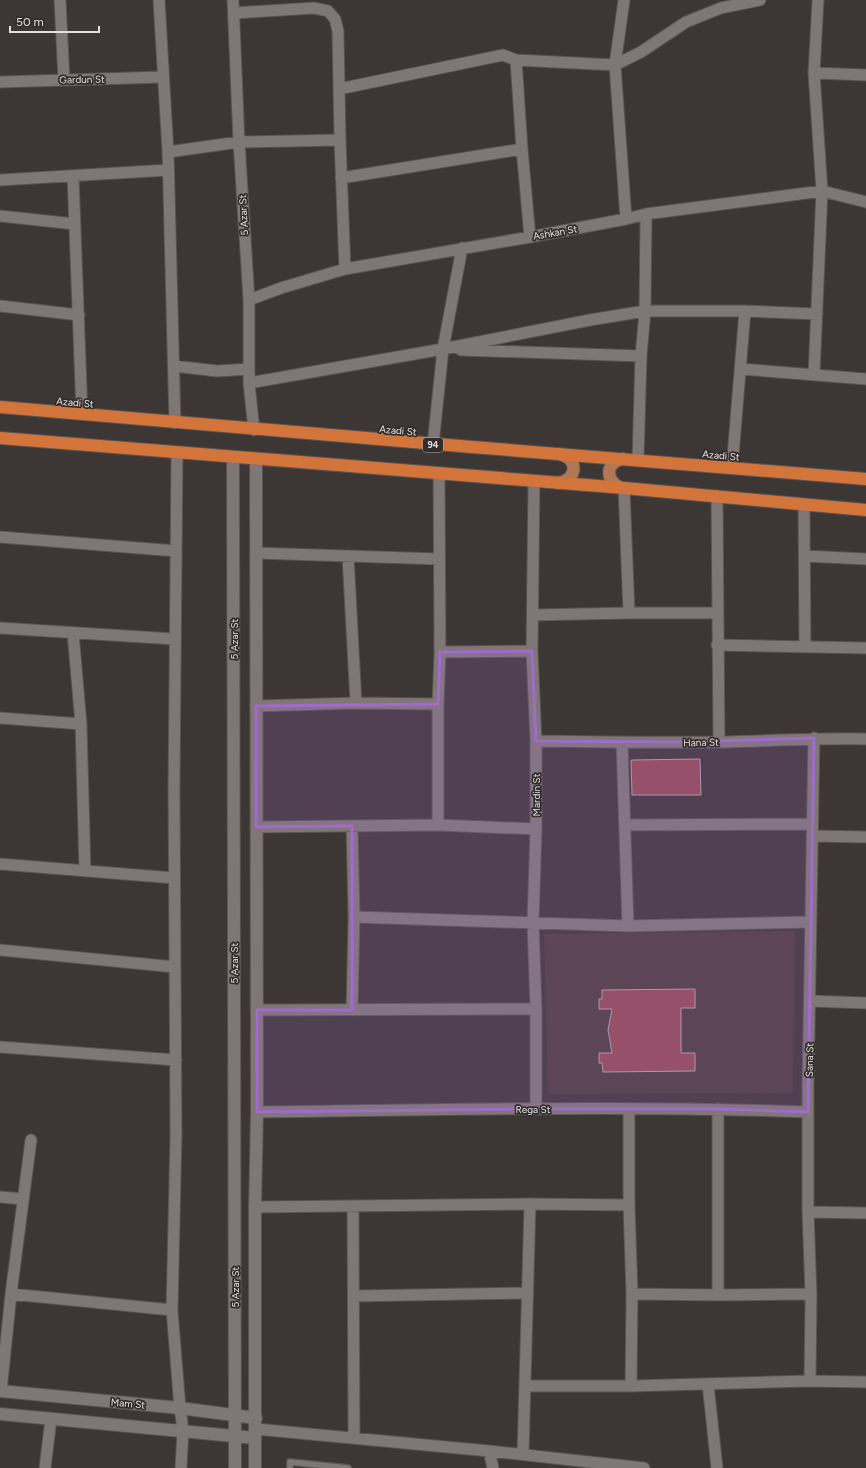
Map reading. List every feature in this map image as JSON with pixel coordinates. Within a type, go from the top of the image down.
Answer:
[{"type":"highway","name":"Azadi St","points":[[0,407],[433,445],[866,479]]},
{"type":"highway","points":[[0,438],[621,487],[866,510]]},
{"type":"main road","points":[[558,483],[569,479],[573,469],[573,463],[570,458],[560,454]]},
{"type":"main road","name":"5 Azar St","points":[[234,457],[235,1468]]},
{"type":"main road","name":"5 Azar St","points":[[255,1468],[255,1207],[257,1112],[256,459]]},
{"type":"main road","points":[[621,487],[612,481],[609,472],[614,463],[622,459]]},
{"type":"main road","points":[[234,885],[256,886]]},
{"type":"main road","name":"Mam St","points":[[1,1391],[180,1408],[235,1415],[256,1428]]},
{"type":"main road","points":[[0,1414],[235,1436],[256,1428]]},
{"type":"street","points":[[60,0],[64,80]]},
{"type":"street","points":[[159,0],[168,152],[175,423]]},
{"type":"street","name":"5 Azar St","points":[[233,0],[239,142],[249,300],[249,383],[254,430]]},
{"type":"street","points":[[624,0],[615,65],[626,219]]},
{"type":"street","points":[[339,89],[504,55],[516,60],[615,65],[641,52],[686,22],[721,8],[760,0]]},
{"type":"street","points":[[814,375],[822,191],[814,73],[818,0]]},
{"type":"street","points":[[234,13],[314,8],[328,11],[334,19],[338,32],[341,178],[345,268]]},
{"type":"street","points":[[516,60],[530,237]]},
{"type":"street","points":[[814,73],[866,75]]},
{"type":"street","name":"Gardun St","points":[[0,82],[163,77]]},
{"type":"street","points":[[168,152],[239,142],[340,140]]},
{"type":"street","points":[[341,178],[522,148]]},
{"type":"street","points":[[0,180],[168,170]]},
{"type":"street","points":[[73,176],[82,414]]},
{"type":"street","name":"Ashkan St","points":[[249,300],[281,288],[345,268],[530,237],[646,214],[822,191],[866,202]]},
{"type":"street","points":[[638,460],[641,356],[645,311],[646,214]]},
{"type":"street","points":[[0,216],[75,224]]},
{"type":"street","points":[[433,445],[443,349],[462,248]]},
{"type":"street","points":[[0,306],[79,315]]},
{"type":"street","points":[[249,383],[443,349],[590,320],[645,311],[745,311],[817,314]]},
{"type":"street","points":[[732,468],[745,311]]},
{"type":"street","points":[[443,349],[641,356]]},
{"type":"street","points":[[174,366],[217,371],[249,369]]},
{"type":"street","points":[[741,369],[866,379]]},
{"type":"street","points":[[177,453],[174,640],[176,1135],[172,1310],[183,1430],[181,1468]]},
{"type":"street","points":[[438,825],[438,704],[440,652],[439,473]]},
{"type":"street","name":"Mardin St","points":[[534,481],[532,651],[536,741],[536,829],[533,923],[536,1009],[536,1108]]},
{"type":"street","points":[[621,487],[629,613]]},
{"type":"street","points":[[717,496],[717,645],[719,742]]},
{"type":"street","points":[[804,504],[805,647]]},
{"type":"street","points":[[0,538],[176,551]]},
{"type":"street","points":[[256,553],[439,559]]},
{"type":"street","points":[[348,556],[356,703]]},
{"type":"street","points":[[805,556],[866,559]]},
{"type":"street","points":[[533,615],[717,613]]},
{"type":"street","points":[[0,628],[174,640]]},
{"type":"street","points":[[73,633],[81,724],[85,871]]},
{"type":"street","points":[[717,645],[866,648]]},
{"type":"street","points":[[440,652],[532,651]]},
{"type":"street","points":[[256,706],[356,703],[438,704]]},
{"type":"street","points":[[0,718],[81,724]]},
{"type":"street","name":"Hana St","points":[[536,741],[719,742],[814,738],[866,739]]},
{"type":"street","name":"Sana St","points":[[810,1381],[811,1294],[808,1212],[808,1112],[814,738]]},
{"type":"street","points":[[622,742],[626,825],[628,926]]},
{"type":"street","points":[[626,825],[812,824]]},
{"type":"street","points":[[256,827],[438,825],[536,829]]},
{"type":"street","points":[[352,826],[354,917],[352,1010]]},
{"type":"street","points":[[812,836],[866,838]]},
{"type":"street","points":[[0,864],[174,878]]},
{"type":"street","points":[[354,917],[628,926],[811,922]]},
{"type":"street","points":[[0,950],[175,967]]},
{"type":"street","points":[[810,1001],[866,1003]]},
{"type":"street","points":[[257,1010],[536,1009]]},
{"type":"street","points":[[0,1047],[176,1060]]},
{"type":"street","name":"Rega St","points":[[257,1112],[536,1108],[718,1109],[808,1112]]},
{"type":"street","points":[[629,1109],[629,1205],[632,1294],[631,1386]]},
{"type":"street","points":[[718,1109],[718,1295]]},
{"type":"street","points":[[1,1391],[11,1294],[31,1140]]},
{"type":"street","points":[[0,1197],[23,1199]]},
{"type":"street","points":[[255,1207],[530,1204],[629,1205]]},
{"type":"street","points":[[523,1454],[530,1204]]},
{"type":"street","points":[[353,1207],[354,1437]]},
{"type":"street","points":[[808,1212],[866,1213]]},
{"type":"street","points":[[354,1296],[528,1292]]},
{"type":"street","points":[[11,1294],[172,1310]]},
{"type":"street","points":[[632,1294],[811,1294]]},
{"type":"street","points":[[525,1386],[631,1386],[810,1381],[866,1382]]},
{"type":"street","points":[[708,1384],[717,1468]]},
{"type":"street","points":[[45,1468],[51,1419]]},
{"type":"street","points":[[256,1428],[523,1454],[644,1468]]},
{"type":"street","points":[[489,1451],[494,1468]]},
{"type":"lane","points":[[290,1468],[290,1462],[348,1468]]},
{"type":"highlighted area","points":[[532,651],[536,741],[684,742],[814,738],[808,1112],[718,1109],[536,1109],[257,1112],[257,1010],[352,1010],[352,826],[256,827],[256,706],[438,704],[440,652]]},
{"type":"shaded area","points":[[795,931],[793,1093],[548,1094],[544,934]]},
{"type":"building","points":[[700,759],[701,795],[632,795],[631,760]]},
{"type":"building","points":[[695,989],[695,1008],[681,1008],[681,1053],[695,1053],[695,1071],[603,1072],[602,1063],[599,1063],[599,1053],[612,1053],[608,1030],[612,1009],[599,1009],[599,999],[602,999],[602,990]]}]
